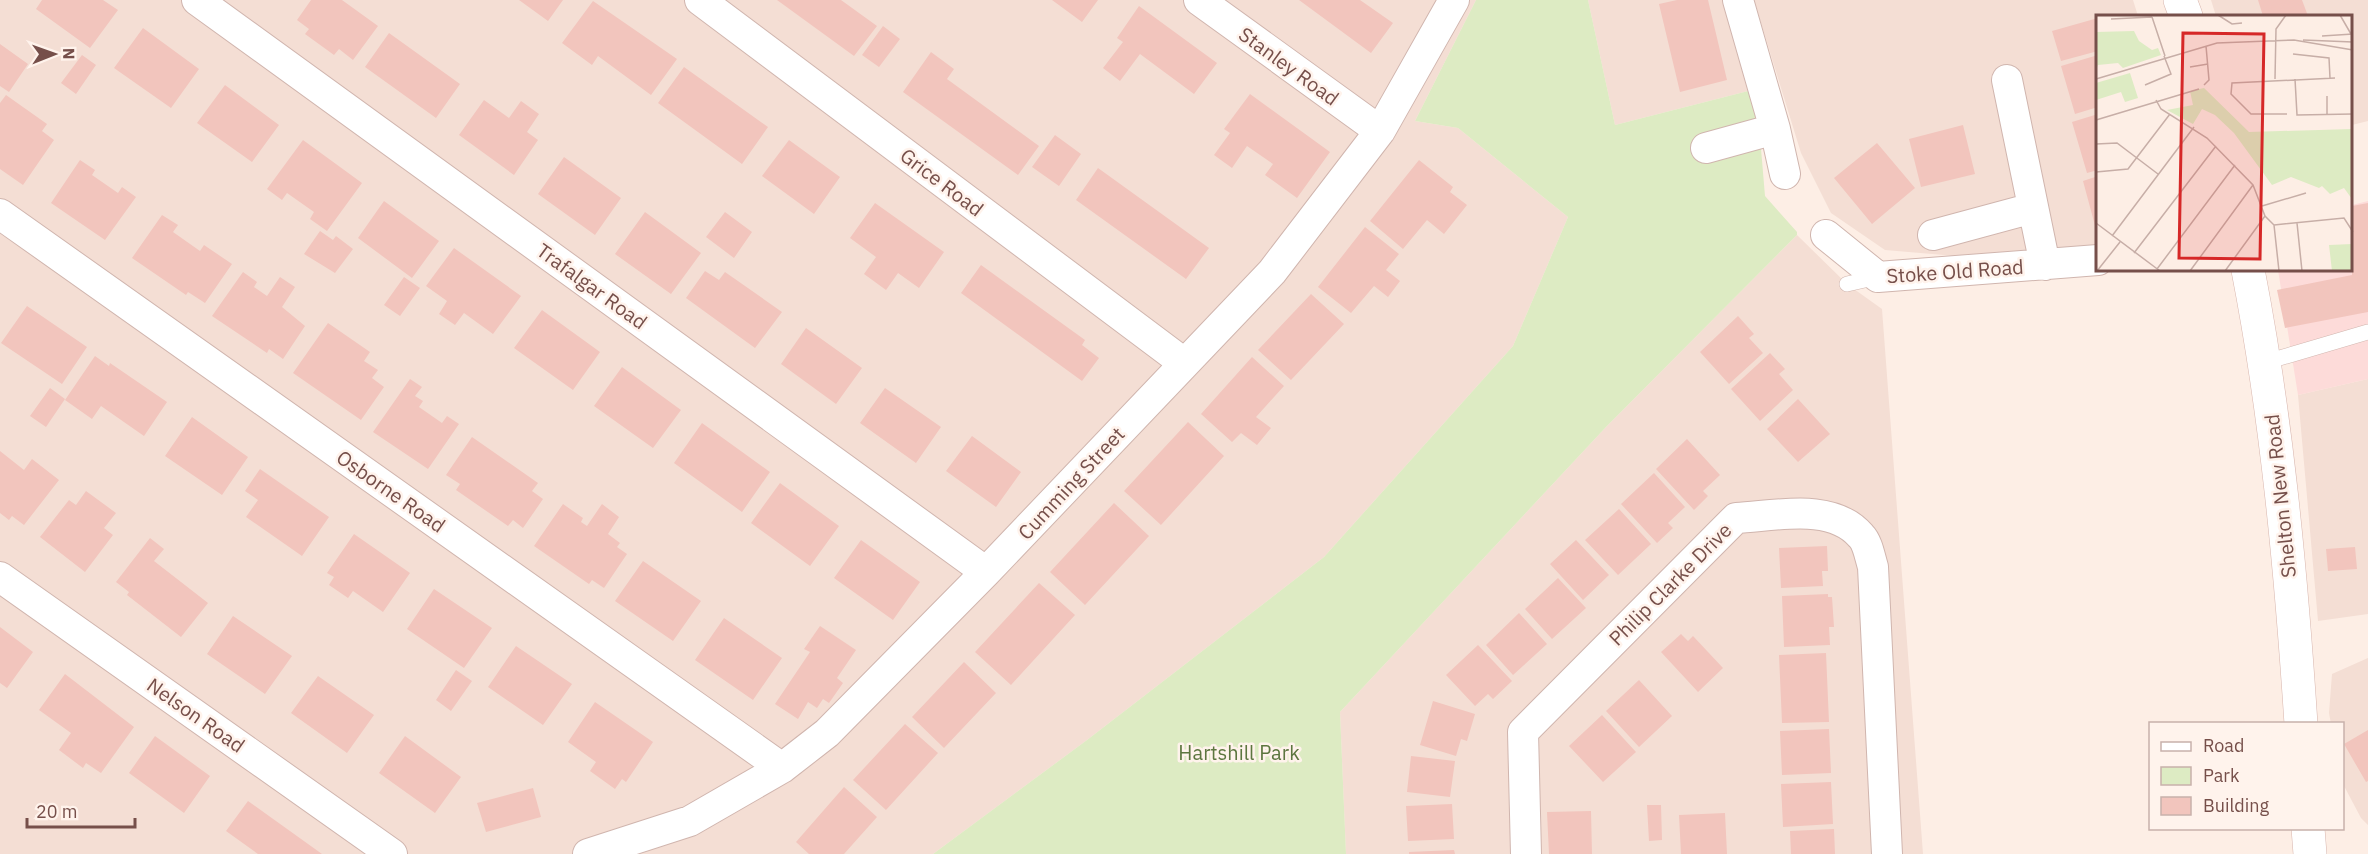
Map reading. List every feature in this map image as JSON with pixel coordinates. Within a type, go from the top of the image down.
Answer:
[{"type":"main road","points":[[2180,0],[2186,15]]},
{"type":"main road","name":"Shelton New Road","points":[[2247,272],[2265,362],[2296,648],[2301,722]]},
{"type":"main road","points":[[2308,830],[2310,854]]},
{"type":"street","name":"Trafalgar Road","points":[[197,0],[986,572]]},
{"type":"street","name":"Grice Road","points":[[700,0],[1184,363]]},
{"type":"street","name":"Stanley Road","points":[[1199,0],[1380,131]]},
{"type":"street","name":"Cumming Street","points":[[588,854],[690,821],[782,768],[827,733],[986,572],[1272,272],[1380,131],[1454,0]]},
{"type":"street","points":[[1738,0],[1775,129],[1785,174]]},
{"type":"street","points":[[2007,80],[2045,266]]},
{"type":"street","points":[[1706,148],[1775,129]]},
{"type":"street","points":[[1933,234],[2033,208]]},
{"type":"street","name":"Osborne Road","points":[[0,214],[782,768]]},
{"type":"street","name":"Stoke Old Road","points":[[1826,235],[1878,278],[2096,260]]},
{"type":"street","name":"Philip Clarke Drive","points":[[1526,854],[1523,732],[1736,518],[1821,514],[1847,523],[1863,538],[1873,567],[1887,854]]},
{"type":"street","name":"Nelson Road","points":[[0,577],[392,854]]},
{"type":"lane","points":[[1847,284],[1878,278]]},
{"type":"lane","points":[[2265,362],[2368,332]]},
{"type":"shaded area","points":[[0,0],[1476,0],[1415,121],[1458,128],[1568,217],[1513,346],[1324,557],[1087,740],[933,854],[0,854]]},
{"type":"shaded area","points":[[1588,0],[1731,0],[1756,89],[1615,125]]},
{"type":"shaded area","points":[[1754,0],[2133,0],[2138,15],[2096,15],[2096,246],[1991,259],[1885,250],[1831,213],[1801,153]]},
{"type":"shaded area","points":[[2211,0],[2368,0],[2368,121],[2353,125],[2353,15],[2216,15]]},
{"type":"shaded area","points":[[2368,201],[2368,379],[2298,395],[2278,272],[2353,272],[2353,205]]},
{"type":"shaded area","points":[[1797,235],[1847,284],[1882,309],[1923,854],[1346,854],[1340,712],[1606,427]]},
{"type":"shaded area","points":[[2368,379],[2368,614],[2318,621],[2298,395]]},
{"type":"shaded area","points":[[2368,658],[2368,825],[2361,818],[2344,786],[2344,722],[2331,722],[2329,713],[2332,674]]},
{"type":"green space","name":"Hartshill Park","points":[[1476,0],[1588,0],[1615,125],[1756,89],[1765,196],[1797,232],[1797,235],[1606,427],[1340,712],[1346,854],[933,854],[1087,740],[1324,557],[1513,346],[1568,217],[1458,128],[1415,121]]},
{"type":"building","points":[[42,0],[103,0],[118,10],[90,48],[36,9]]},
{"type":"building","points":[[311,0],[342,0],[378,26],[353,60],[339,49],[334,55],[305,34],[309,29],[297,20]]},
{"type":"building","points":[[519,0],[563,0],[548,21]]},
{"type":"building","points":[[777,0],[841,0],[877,26],[854,56]]},
{"type":"building","points":[[1052,0],[1098,0],[1082,22]]},
{"type":"building","points":[[1299,0],[1360,0],[1393,23],[1371,53]]},
{"type":"building","points":[[1677,0],[1708,0],[1727,80],[1680,92],[1659,4]]},
{"type":"building","points":[[2258,0],[2302,0],[2308,15],[2263,15]]},
{"type":"building","points":[[593,1],[677,59],[651,95],[598,56],[592,65],[562,43]]},
{"type":"building","points":[[1139,6],[1217,63],[1194,94],[1140,54],[1120,81],[1103,68],[1123,42],[1117,38]]},
{"type":"building","points":[[2096,19],[2096,52],[2061,61],[2052,31]]},
{"type":"building","points":[[883,26],[900,39],[879,67],[862,55]]},
{"type":"building","points":[[143,28],[199,69],[171,108],[114,68]]},
{"type":"building","points":[[389,33],[460,84],[436,118],[365,67]]},
{"type":"building","points":[[0,44],[28,64],[9,92],[0,86]]},
{"type":"building","points":[[931,52],[954,69],[947,79],[1039,146],[1018,175],[903,92]]},
{"type":"building","points":[[82,55],[96,65],[76,94],[61,83]]},
{"type":"building","points":[[2096,56],[2096,108],[2075,114],[2061,66]]},
{"type":"building","points":[[684,67],[768,127],[742,164],[658,103]]},
{"type":"building","points":[[225,85],[279,125],[252,162],[197,123]]},
{"type":"building","points":[[1250,94],[1330,152],[1297,198],[1265,175],[1273,164],[1247,146],[1232,168],[1214,155],[1230,133],[1224,129]]},
{"type":"building","points":[[6,95],[47,124],[42,131],[54,140],[23,185],[0,169],[0,103]]},
{"type":"building","points":[[484,100],[509,118],[521,101],[539,114],[527,132],[538,140],[514,175],[459,135]]},
{"type":"building","points":[[2096,115],[2096,171],[2087,173],[2072,122]]},
{"type":"building","points":[[1963,125],[1975,174],[1921,187],[1909,139]]},
{"type":"building","points":[[1055,135],[1081,154],[1059,186],[1032,167]]},
{"type":"building","points":[[303,140],[362,183],[327,231],[310,219],[314,212],[287,193],[282,200],[267,189]]},
{"type":"building","points":[[789,140],[840,177],[814,214],[762,176]]},
{"type":"building","points":[[1877,143],[1915,188],[1872,224],[1834,178]]},
{"type":"building","points":[[564,157],[621,198],[595,235],[538,194]]},
{"type":"building","points":[[80,160],[95,170],[92,175],[118,193],[122,187],[136,197],[105,240],[51,203]]},
{"type":"building","points":[[1419,160],[1453,187],[1450,192],[1467,205],[1444,234],[1427,220],[1403,249],[1370,221]]},
{"type":"building","points":[[1098,168],[1209,248],[1186,279],[1076,200]]},
{"type":"building","points":[[2096,177],[2096,229],[2083,181]]},
{"type":"building","points":[[384,201],[439,241],[412,278],[358,238]]},
{"type":"building","points":[[875,203],[944,252],[919,288],[898,273],[886,290],[864,274],[876,257],[850,238]]},
{"type":"building","points":[[2368,203],[2368,312],[2285,328],[2277,290],[2352,275],[2353,206]]},
{"type":"building","points":[[645,212],[701,253],[671,294],[615,254]]},
{"type":"building","points":[[725,212],[752,232],[734,258],[706,237]]},
{"type":"building","points":[[162,215],[178,225],[173,232],[200,251],[204,245],[232,264],[205,303],[188,292],[186,295],[132,258]]},
{"type":"building","points":[[1365,227],[1399,254],[1386,270],[1400,281],[1388,297],[1374,286],[1351,313],[1318,287]]},
{"type":"building","points":[[320,231],[333,240],[336,236],[353,249],[335,273],[304,254]]},
{"type":"building","points":[[454,248],[521,296],[493,334],[464,313],[455,325],[439,314],[447,301],[426,286]]},
{"type":"building","points":[[981,265],[1085,340],[1082,345],[1099,358],[1082,381],[961,293]]},
{"type":"building","points":[[705,271],[719,280],[725,272],[782,312],[755,348],[686,298]]},
{"type":"building","points":[[243,272],[257,282],[254,287],[267,296],[280,277],[295,287],[282,307],[305,326],[283,359],[269,349],[267,353],[212,316]]},
{"type":"building","points":[[404,277],[420,288],[400,316],[384,305]]},
{"type":"building","points":[[1311,294],[1344,324],[1291,380],[1258,350]]},
{"type":"building","points":[[27,306],[87,347],[62,384],[1,343]]},
{"type":"building","points":[[542,310],[600,352],[573,390],[514,348]]},
{"type":"building","points":[[1738,316],[1754,334],[1749,338],[1763,353],[1729,384],[1700,352]]},
{"type":"building","points":[[328,323],[370,352],[364,361],[378,370],[372,378],[384,387],[361,420],[293,373]]},
{"type":"building","points":[[806,328],[862,368],[836,404],[781,364]]},
{"type":"building","points":[[1770,353],[1785,369],[1779,374],[1793,390],[1760,421],[1731,389]]},
{"type":"building","points":[[95,356],[109,366],[110,363],[167,402],[144,436],[101,406],[92,419],[65,400]]},
{"type":"building","points":[[1252,357],[1284,386],[1256,417],[1271,428],[1257,445],[1241,433],[1232,442],[1201,414]]},
{"type":"building","points":[[622,367],[681,410],[653,448],[594,406]]},
{"type":"building","points":[[410,379],[422,387],[415,396],[423,401],[419,407],[442,423],[447,416],[459,424],[428,469],[373,432]]},
{"type":"building","points":[[50,388],[65,399],[46,427],[30,416]]},
{"type":"building","points":[[885,388],[941,427],[916,463],[860,423]]},
{"type":"building","points":[[1798,399],[1830,434],[1798,462],[1767,429]]},
{"type":"building","points":[[192,417],[248,457],[222,495],[165,456]]},
{"type":"building","points":[[1188,422],[1224,456],[1161,525],[1124,491]]},
{"type":"building","points":[[702,423],[770,472],[742,512],[674,463]]},
{"type":"building","points":[[972,436],[1021,472],[996,507],[946,471]]},
{"type":"building","points":[[472,437],[538,483],[532,491],[543,499],[523,528],[513,520],[508,526],[456,490],[460,484],[446,475]]},
{"type":"building","points":[[1687,439],[1720,475],[1703,491],[1708,496],[1694,510],[1656,469]]},
{"type":"building","points":[[0,451],[24,470],[32,459],[59,480],[24,525],[12,516],[9,520],[0,513]]},
{"type":"building","points":[[260,469],[329,517],[302,556],[246,517],[258,500],[245,491]]},
{"type":"building","points":[[1654,473],[1685,507],[1668,523],[1673,528],[1657,543],[1621,504]]},
{"type":"building","points":[[780,483],[839,526],[810,566],[751,523]]},
{"type":"building","points":[[86,491],[116,513],[104,528],[113,535],[85,572],[40,537],[69,500],[76,505]]},
{"type":"building","points":[[1114,503],[1149,536],[1085,605],[1050,572]]},
{"type":"building","points":[[563,504],[583,518],[581,522],[587,526],[602,504],[619,517],[608,534],[620,543],[617,547],[627,554],[604,588],[592,580],[589,584],[534,546]]},
{"type":"building","points":[[1619,509],[1651,544],[1618,575],[1585,540]]},
{"type":"building","points":[[354,534],[410,573],[383,612],[353,591],[348,598],[329,585],[334,577],[327,573]]},
{"type":"building","points":[[150,538],[164,549],[154,561],[208,603],[181,637],[127,595],[129,592],[116,582]]},
{"type":"building","points":[[861,540],[920,582],[893,620],[834,578]]},
{"type":"building","points":[[1576,540],[1609,575],[1583,600],[1550,564]]},
{"type":"building","points":[[1827,546],[1828,571],[1822,571],[1823,586],[1781,588],[1779,548]]},
{"type":"building","points":[[2355,547],[2357,569],[2328,571],[2326,549]]},
{"type":"building","points":[[643,561],[701,601],[673,641],[615,601]]},
{"type":"building","points":[[1558,578],[1586,608],[1552,639],[1525,609]]},
{"type":"building","points":[[1039,583],[1075,615],[1011,685],[975,652]]},
{"type":"building","points":[[434,589],[492,628],[464,668],[407,629]]},
{"type":"building","points":[[1828,594],[1828,597],[1832,597],[1834,627],[1829,627],[1830,645],[1784,647],[1782,596]]},
{"type":"building","points":[[1519,613],[1547,644],[1513,675],[1486,645]]},
{"type":"building","points":[[233,616],[292,656],[265,694],[207,654]]},
{"type":"building","points":[[724,618],[782,658],[753,700],[695,660]]},
{"type":"building","points":[[820,626],[856,650],[837,678],[843,683],[829,703],[823,699],[817,708],[808,702],[798,719],[775,704],[810,652],[804,649]]},
{"type":"building","points":[[0,627],[33,652],[7,688],[0,683]]},
{"type":"building","points":[[1681,634],[1688,641],[1693,636],[1723,668],[1698,692],[1661,652]]},
{"type":"building","points":[[1478,645],[1512,681],[1493,699],[1488,694],[1475,706],[1446,675]]},
{"type":"building","points":[[516,646],[572,684],[543,725],[488,687]]},
{"type":"building","points":[[1826,653],[1829,722],[1782,723],[1779,655]]},
{"type":"building","points":[[964,662],[996,693],[944,748],[912,717]]},
{"type":"building","points":[[456,670],[472,681],[451,711],[436,700]]},
{"type":"building","points":[[65,674],[134,727],[101,773],[86,763],[83,768],[59,750],[71,733],[39,710]]},
{"type":"building","points":[[318,676],[374,715],[347,753],[291,713]]},
{"type":"building","points":[[1639,680],[1672,716],[1639,747],[1606,711]]},
{"type":"building","points":[[1433,701],[1475,714],[1467,741],[1461,739],[1456,756],[1420,745]]},
{"type":"building","points":[[595,702],[653,742],[626,782],[622,779],[615,789],[590,771],[596,762],[568,742]]},
{"type":"building","points":[[1602,715],[1636,752],[1603,782],[1569,746]]},
{"type":"building","points":[[905,724],[938,753],[886,810],[853,780]]},
{"type":"building","points":[[1829,729],[1831,773],[1782,775],[1780,731]]},
{"type":"building","points":[[2368,730],[2368,781],[2366,782],[2344,744]]},
{"type":"building","points":[[155,736],[210,776],[184,813],[129,773]]},
{"type":"building","points":[[405,736],[461,777],[435,813],[379,773]]},
{"type":"building","points":[[1411,756],[1455,761],[1450,797],[1407,792]]},
{"type":"building","points":[[1831,782],[1833,824],[1783,827],[1781,784]]},
{"type":"building","points":[[844,787],[877,817],[844,854],[809,854],[796,842]]},
{"type":"building","points":[[533,788],[541,817],[486,832],[477,803]]},
{"type":"building","points":[[248,801],[322,854],[258,854],[226,831]]},
{"type":"building","points":[[1452,804],[1454,839],[1408,841],[1406,806]]},
{"type":"building","points":[[1647,805],[1661,805],[1662,840],[1649,841]]},
{"type":"building","points":[[1591,811],[1592,854],[1549,854],[1547,812]]},
{"type":"building","points":[[1725,813],[1727,854],[1681,854],[1679,815]]},
{"type":"building","points":[[1834,829],[1835,854],[1791,854],[1790,831]]},
{"type":"building","points":[[1454,850],[1455,854],[1409,854],[1409,852]]}]
